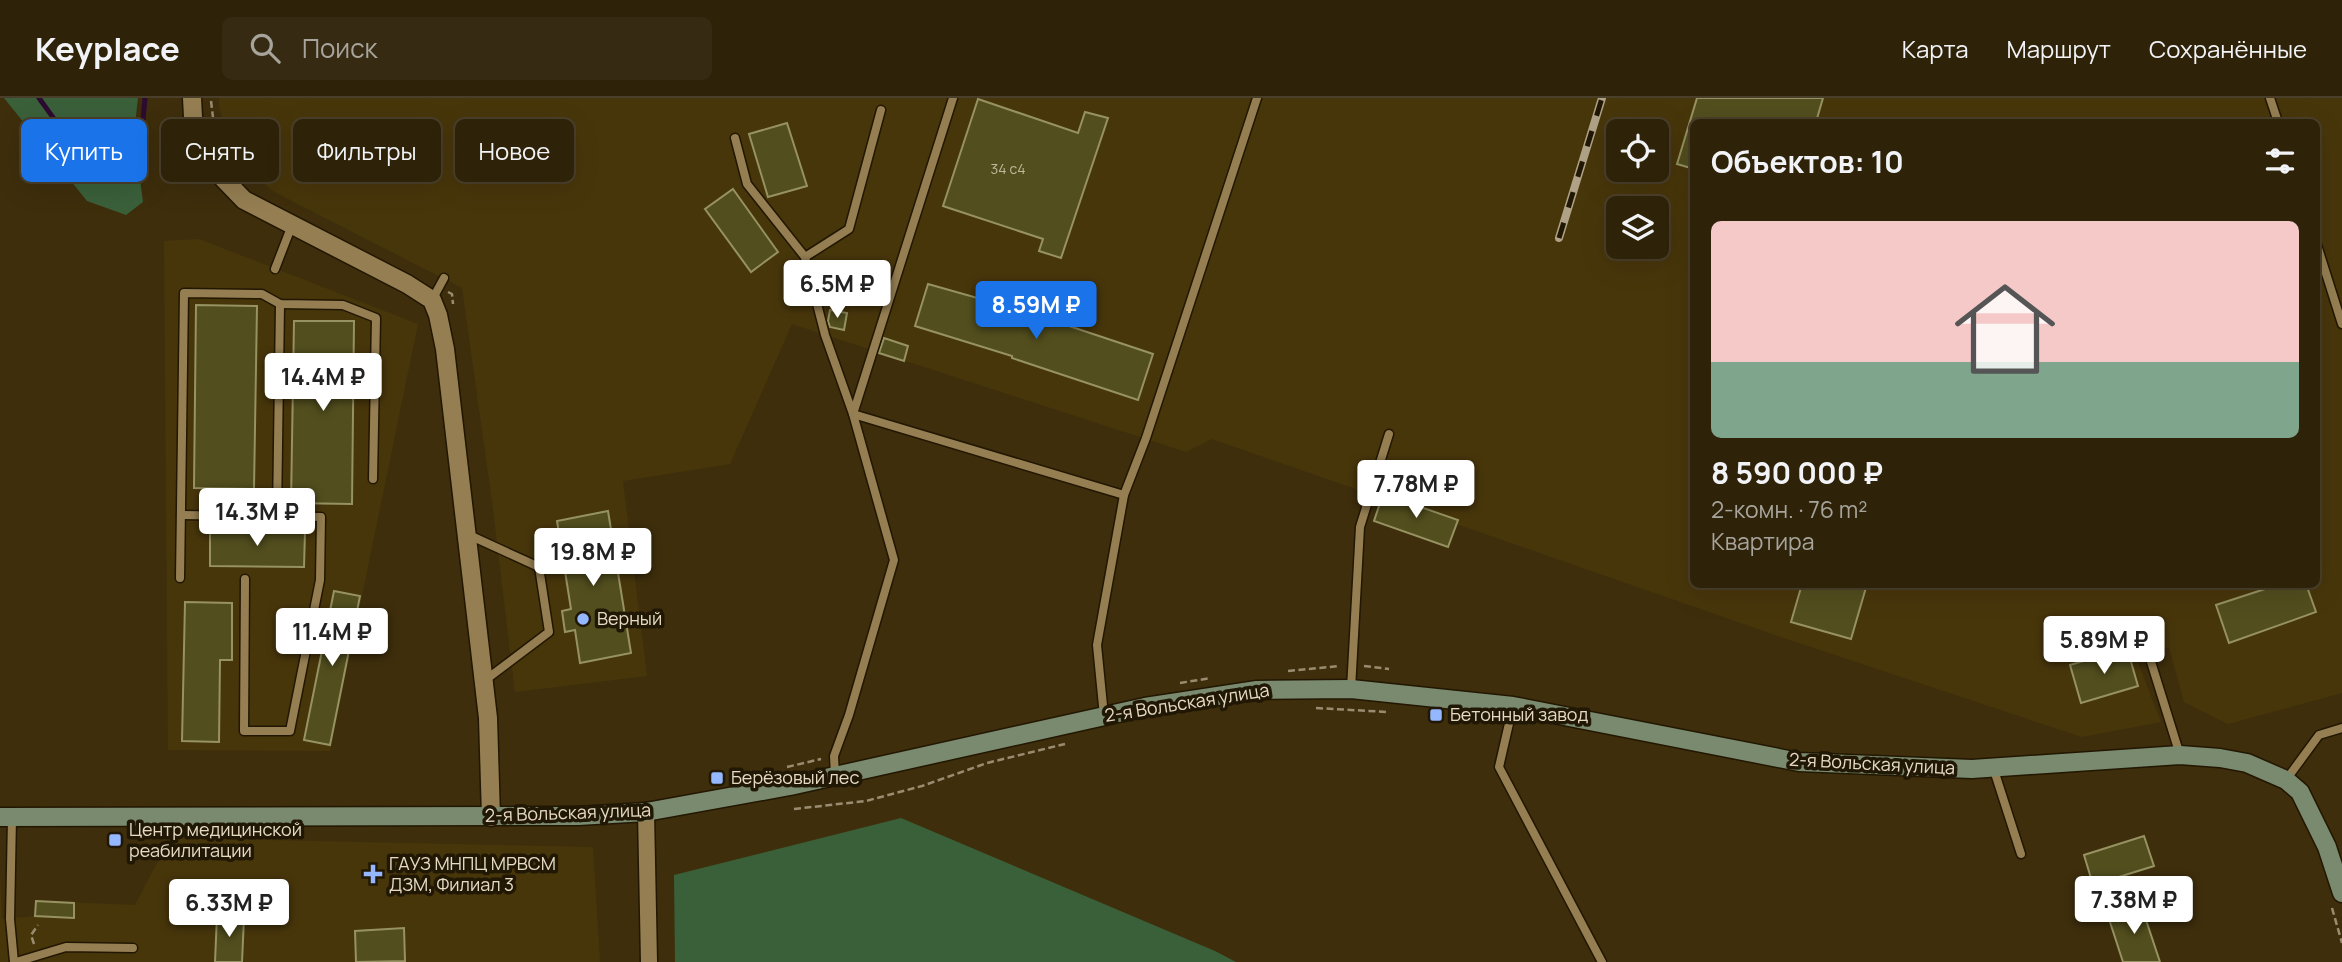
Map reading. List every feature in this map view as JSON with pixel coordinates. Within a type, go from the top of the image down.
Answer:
[{"type":"main road","name":"2-я Вольская улица","points":[[6,817],[491,817],[646,812],[835,777],[1104,716],[1237,692],[1280,688],[1351,689],[1513,706],[1800,762],[1972,769],[2180,755],[2248,763],[2286,780],[2300,792],[2326,844],[2336,897]]},
{"type":"street","points":[[192,98],[193,117],[200,146],[217,172],[244,201],[407,284],[435,294],[445,349],[488,718],[491,817]]},
{"type":"street","points":[[646,812],[649,962]]},
{"type":"lane","points":[[853,414],[953,98]]},
{"type":"lane","points":[[1104,716],[1097,645],[1125,495],[1257,98]]},
{"type":"lane","points":[[2270,98],[2277,119]]},
{"type":"lane","points":[[805,257],[849,229],[881,110]]},
{"type":"lane","points":[[736,138],[747,184],[805,257],[825,335],[853,414],[894,561],[849,715],[834,756],[835,777]]},
{"type":"lane","points":[[275,269],[292,225]]},
{"type":"lane","points":[[2320,254],[2342,324]]},
{"type":"lane","points":[[435,294],[444,278]]},
{"type":"lane","points":[[180,578],[184,293],[262,294],[280,304],[343,305],[376,318],[373,479]]},
{"type":"lane","points":[[277,516],[280,304]]},
{"type":"lane","points":[[853,414],[1125,495]]},
{"type":"lane","points":[[1351,689],[1360,527],[1389,434]]},
{"type":"lane","points":[[181,515],[321,517],[320,580],[290,731],[244,731],[245,579]]},
{"type":"lane","points":[[467,534],[539,567],[549,632],[484,681]]},
{"type":"lane","points":[[2148,652],[2180,755]]},
{"type":"lane","points":[[1513,706],[1499,767],[1602,962]]},
{"type":"lane","points":[[2286,780],[2319,735],[2342,728]]},
{"type":"lane","points":[[1993,767],[2021,854]]},
{"type":"lane","points":[[6,817],[10,919],[15,962],[66,947],[133,948]]},
{"type":"path","points":[[211,98],[213,119]]},
{"type":"path","points":[[435,294],[452,294],[454,307]]},
{"type":"path","points":[[1311,708],[1387,712]]},
{"type":"path","points":[[793,809],[866,801],[922,786],[987,763],[1064,744]]},
{"type":"path","points":[[2336,897],[2342,943]]},
{"type":"shaded area","points":[[219,98],[2342,98],[2342,693],[2228,724],[2184,702],[2169,647],[2135,655],[2161,722],[2082,737],[1775,635],[1212,439],[1186,452],[792,324],[730,464],[623,481],[647,676],[515,692],[462,288],[274,192],[263,182],[279,182],[279,119],[223,119]]},
{"type":"shaded area","points":[[199,239],[418,324],[330,751],[168,750],[164,241]]},
{"type":"shaded area","name":"ГАУЗ МНПЦ МРВСМ ДЗМ, Филиал 3","points":[[170,838],[593,847],[600,962],[0,962],[0,874],[2,919],[35,916],[36,901],[135,905]]},
{"type":"green space","points":[[4,98],[138,98],[136,119],[21,119]]},
{"type":"green space","points":[[72,182],[140,182],[143,202],[126,215],[87,201]]},
{"type":"green space","points":[[901,818],[1236,962],[675,962],[674,875]]},
{"type":"building","points":[[1697,98],[1823,98],[1817,119],[1691,119]]},
{"type":"building","points":[[978,99],[1078,133],[1085,112],[1108,118],[1061,258],[1039,251],[1043,239],[943,206]]},
{"type":"building","points":[[1690,121],[1690,168],[1677,164]]},
{"type":"building","points":[[787,123],[807,186],[768,197],[749,134]]},
{"type":"building","points":[[733,189],[778,252],[751,272],[705,209]]},
{"type":"building","points":[[928,284],[1027,312],[1153,354],[1138,400],[915,326]]},
{"type":"building","points":[[196,305],[257,306],[254,489],[194,488]]},
{"type":"building","points":[[830,310],[847,313],[844,330],[830,327]]},
{"type":"building","points":[[294,321],[354,321],[352,504],[291,503]]},
{"type":"building","points":[[884,338],[908,346],[904,361],[879,353]]},
{"type":"building","points":[[1383,494],[1458,520],[1448,547],[1374,521]]},
{"type":"building","points":[[608,511],[631,653],[580,663],[575,630],[565,632],[562,611],[571,609],[557,521]]},
{"type":"building","points":[[210,529],[305,531],[304,567],[210,566]]},
{"type":"building","points":[[1801,588],[1866,588],[1851,639],[1791,622]]},
{"type":"building","points":[[2268,588],[2307,588],[2316,612],[2229,643],[2216,605]]},
{"type":"building","points":[[334,591],[360,596],[330,745],[304,740]]},
{"type":"building","points":[[185,602],[232,603],[232,660],[220,660],[219,742],[182,741]]},
{"type":"building","points":[[2127,648],[2138,686],[2081,703],[2070,665]]},
{"type":"building","points":[[2144,836],[2154,866],[2093,885],[2084,855]]},
{"type":"building","points":[[36,901],[74,903],[74,918],[35,916]]},
{"type":"building","points":[[2141,905],[2160,962],[2123,962],[2108,916]]},
{"type":"building","points":[[217,915],[244,918],[242,962],[215,962]]},
{"type":"building","points":[[404,928],[405,961],[356,962],[355,931]]},
{"type":"waterway","points":[[39,98],[81,151],[95,162],[104,164],[134,159],[141,142],[145,98]]},
{"type":"railway","points":[[1559,238],[1602,98]]},
{"type":"place","name":"Верный","points":[[583,619]]},
{"type":"place","name":"Бетонный завод","points":[[1436,715]]},
{"type":"place","name":"Берёзовый лес","points":[[717,778]]},
{"type":"place","name":"Центр медицинской реабилитации","points":[[115,840]]},
{"type":"place","name":"ГАУЗ МНПЦ МРВСМ ДЗМ, Филиал 3","points":[[373,874]]}]
